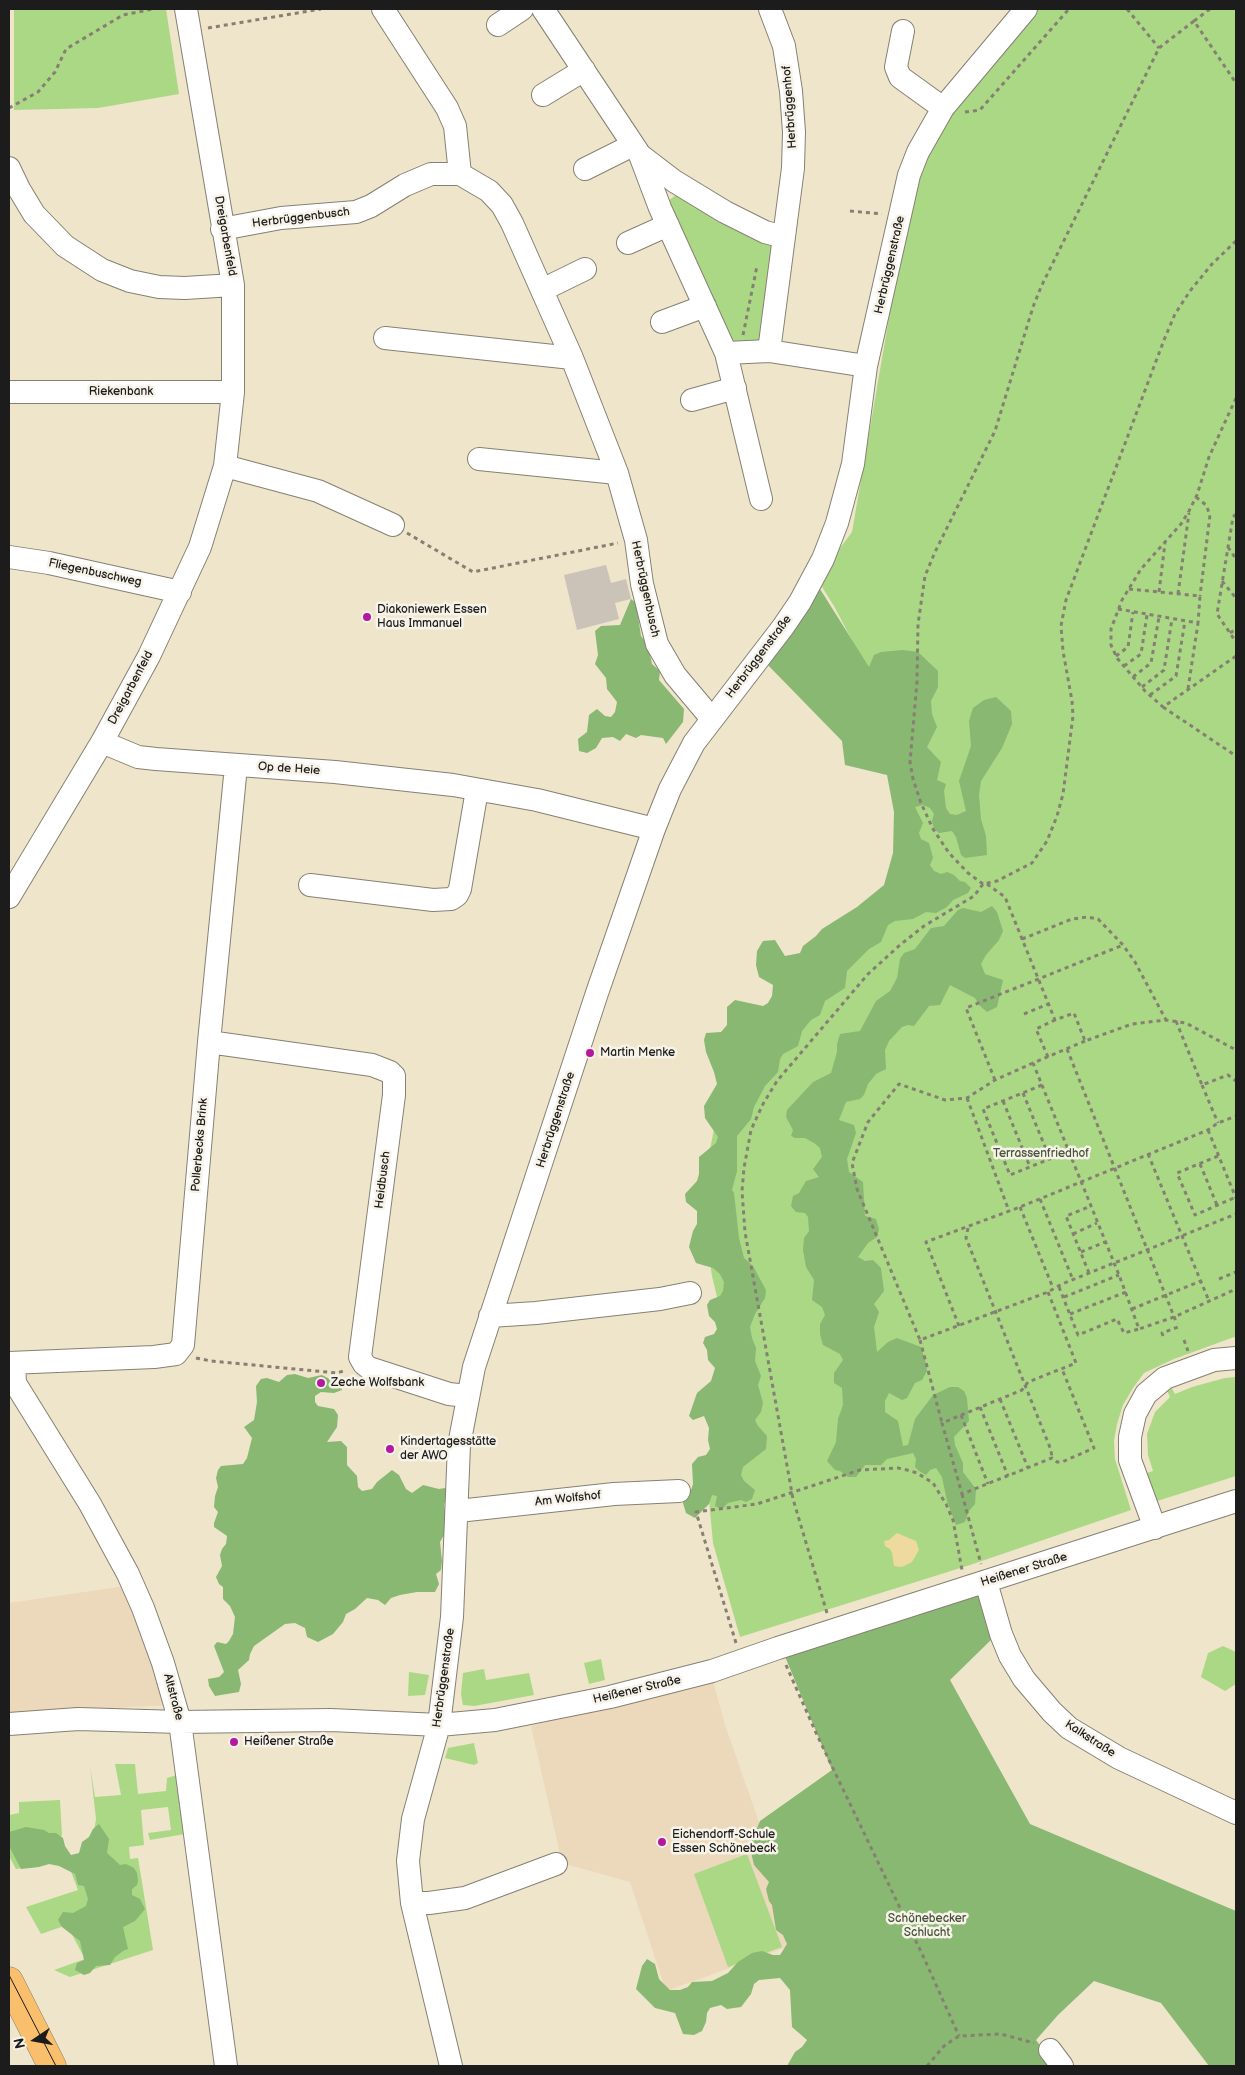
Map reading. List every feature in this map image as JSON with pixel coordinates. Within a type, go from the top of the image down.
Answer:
[{"type":"main road","points":[[9,1981],[52,2066]]},
{"type":"street","name":"Dreigarbenfeld","points":[[9,897],[102,742],[149,656],[200,547],[225,466],[233,392],[233,285],[186,9]]},
{"type":"street","points":[[383,9],[447,108],[455,126],[460,174]]},
{"type":"street","points":[[498,25],[522,9]]},
{"type":"street","points":[[543,9],[636,150],[705,306],[733,353],[735,388],[761,499]]},
{"type":"street","name":"Herbrüggenhof","points":[[769,350],[793,168],[794,132],[791,92],[784,46],[770,9]]},
{"type":"street","name":"Herbrüggenstraße","points":[[451,2066],[412,1903],[408,1861],[413,1820],[439,1725],[452,1617],[458,1510],[459,1445],[474,1367],[603,977],[654,829],[681,766],[694,743],[800,602],[823,559],[837,523],[853,464],[866,366],[909,175],[918,152],[943,108],[1026,9]]},
{"type":"street","points":[[903,31],[896,67],[900,77],[943,108]]},
{"type":"street","points":[[544,96],[584,70]]},
{"type":"street","points":[[636,150],[674,181],[725,212],[765,232],[784,237]]},
{"type":"street","points":[[585,169],[636,150]]},
{"type":"street","points":[[9,168],[34,214],[66,246],[102,270],[130,281],[158,287],[185,288],[233,285]]},
{"type":"street","name":"Herbrüggenbusch","points":[[222,229],[281,218],[356,212],[371,206],[405,185],[431,174],[460,174],[489,191],[502,205],[542,290],[572,358],[617,473],[636,540],[642,584],[657,644],[665,660],[687,691],[712,719]]},
{"type":"street","points":[[628,243],[668,225]]},
{"type":"street","points":[[542,290],[585,269]]},
{"type":"street","points":[[662,322],[705,306]]},
{"type":"street","points":[[385,338],[572,358]]},
{"type":"street","points":[[733,353],[769,350],[866,366]]},
{"type":"street","points":[[692,400],[735,388]]},
{"type":"street","name":"Riekenbank","points":[[9,392],[233,392]]},
{"type":"street","points":[[479,459],[617,473]]},
{"type":"street","points":[[225,466],[318,490],[393,525]]},
{"type":"street","name":"Fliegenbuschweg","points":[[9,558],[49,563],[180,592]]},
{"type":"street","name":"Op de Heie","points":[[102,742],[138,756],[236,766],[384,777],[477,790],[537,800],[654,829]]},
{"type":"street","name":"Pollerbecks Brink","points":[[176,1354],[183,1346],[209,1042],[236,766]]},
{"type":"street","points":[[310,885],[433,900],[451,899],[457,895],[460,889],[477,790]]},
{"type":"street","name":"Heidbusch","points":[[209,1042],[372,1065],[390,1072],[394,1076],[394,1095],[360,1350],[360,1357],[364,1364]]},
{"type":"street","points":[[490,1316],[536,1313],[660,1299],[690,1293]]},
{"type":"street","points":[[11,1363],[154,1358],[176,1354]]},
{"type":"street","points":[[1155,1528],[1130,1460],[1130,1437],[1134,1414],[1146,1394],[1165,1378],[1214,1360],[1236,1358]]},
{"type":"street","name":"Altstraße","points":[[11,1363],[15,1383],[104,1529],[136,1591],[164,1663],[180,1722],[226,2066]]},
{"type":"street","points":[[364,1364],[370,1368],[449,1394],[467,1396]]},
{"type":"street","name":"Am Wolfshof","points":[[458,1510],[614,1494],[679,1491]]},
{"type":"street","name":"Heißener Straße","points":[[9,1724],[78,1719],[180,1722],[348,1720],[439,1725],[494,1720],[610,1697],[712,1671],[778,1648],[828,1618],[1155,1528],[1236,1501]]},
{"type":"street","name":"Kalkstraße","points":[[979,1575],[1010,1656],[1024,1679],[1052,1712],[1069,1728],[1119,1758],[1236,1813]]},
{"type":"street","points":[[412,1903],[429,1903],[465,1898],[556,1864]]},
{"type":"path","points":[[9,108],[38,92],[55,72],[66,49],[123,15],[153,9]]},
{"type":"path","points":[[190,31],[321,9]]},
{"type":"path","points":[[943,108],[962,112],[980,110],[1069,9]]},
{"type":"path","points":[[1127,9],[1159,48]]},
{"type":"path","points":[[1055,1020],[1004,897],[968,873],[948,853],[933,830],[913,780],[910,762],[918,682],[918,624],[925,576],[995,431],[1033,307],[1041,287],[1159,48],[1210,9]]},
{"type":"path","points":[[1194,21],[1236,83]]},
{"type":"path","points":[[850,212],[884,214]]},
{"type":"path","points":[[828,1618],[792,1493],[742,1214],[744,1168],[752,1130],[763,1104],[777,1081],[868,974],[924,926],[974,896],[985,884],[1015,874],[1032,863],[1047,841],[1063,794],[1073,716],[1061,626],[1066,600],[1164,340],[1176,314],[1190,291],[1212,264],[1236,241]]},
{"type":"path","points":[[733,353],[757,266]]},
{"type":"path","points":[[1236,401],[1209,457],[1196,497],[1189,510],[1142,569],[1118,609],[1111,630],[1111,645],[1116,656],[1142,687],[1163,707],[1236,756]]},
{"type":"path","points":[[1188,689],[1198,623],[1210,514],[1206,505],[1196,497]]},
{"type":"path","points":[[1178,594],[1189,510]]},
{"type":"path","points":[[1236,516],[1228,547],[1216,614],[1236,642]]},
{"type":"path","points":[[393,525],[473,572],[636,540]]},
{"type":"path","points":[[1159,592],[1165,542]]},
{"type":"path","points":[[1228,547],[1236,559]]},
{"type":"path","points":[[1222,581],[1236,598]]},
{"type":"path","points":[[1129,589],[1200,596]]},
{"type":"path","points":[[1118,609],[1198,623]]},
{"type":"path","points":[[1116,656],[1128,647],[1133,612]]},
{"type":"path","points":[[1124,666],[1141,654],[1147,614]]},
{"type":"path","points":[[1133,677],[1151,663],[1159,617]]},
{"type":"path","points":[[1142,687],[1164,670],[1172,619]]},
{"type":"path","points":[[1150,695],[1176,676],[1185,621]]},
{"type":"path","points":[[1230,633],[1236,629]]},
{"type":"path","points":[[1163,707],[1236,656]]},
{"type":"path","points":[[1022,939],[1072,919],[1087,917],[1098,919],[1122,945],[1150,988],[1166,1020]]},
{"type":"path","points":[[995,1080],[966,1008],[1122,945]]},
{"type":"path","points":[[1024,1014],[1048,1004]]},
{"type":"path","points":[[1048,1057],[1036,1028],[1074,1013],[1085,1041]]},
{"type":"path","points":[[979,1575],[982,1566],[920,1340],[858,1189],[852,1163],[868,1122],[899,1084],[945,1100],[967,1098],[995,1080],[1085,1041],[1132,1024],[1166,1020],[1186,1023],[1236,1050]]},
{"type":"path","points":[[1176,1021],[1218,1123]]},
{"type":"path","points":[[1067,1049],[1178,1325],[1162,1334],[1163,1336]]},
{"type":"path","points":[[1033,1063],[1104,1242],[1126,1292],[1139,1329]]},
{"type":"path","points":[[1202,1085],[1228,1075],[1236,1081]]},
{"type":"path","points":[[1042,1085],[983,1109],[1010,1175],[1069,1151]]},
{"type":"path","points":[[1023,1093],[1050,1159]]},
{"type":"path","points":[[967,1098],[1009,1211]]},
{"type":"path","points":[[1003,1101],[1030,1167]]},
{"type":"path","points":[[959,1326],[926,1242],[958,1229],[968,1228],[1040,1199],[1208,1130],[1218,1123],[1236,1116]]},
{"type":"path","points":[[1208,1130],[1236,1198],[1195,1214],[1177,1173],[1218,1156]]},
{"type":"path","points":[[1148,1154],[1209,1301]]},
{"type":"path","points":[[1200,1164],[1218,1205]]},
{"type":"path","points":[[1040,1199],[1073,1280]]},
{"type":"path","points":[[1089,1273],[1066,1216],[1091,1206]]},
{"type":"path","points":[[1020,1207],[1054,1288]]},
{"type":"path","points":[[920,1340],[996,1313],[1089,1273],[1236,1214]]},
{"type":"path","points":[[1073,1234],[1097,1223]]},
{"type":"path","points":[[968,1228],[966,1238],[1051,1450],[1052,1458],[1057,1462],[1062,1462],[1094,1448],[1062,1369]]},
{"type":"path","points":[[1081,1252],[1104,1242]]},
{"type":"path","points":[[1219,1279],[1236,1272]]},
{"type":"path","points":[[1064,1297],[1119,1276]]},
{"type":"path","points":[[1132,1309],[1201,1281]]},
{"type":"path","points":[[1060,1287],[1078,1335],[1118,1319],[1124,1333],[1139,1329],[1236,1289]]},
{"type":"path","points":[[942,1422],[1022,1390],[1028,1382],[1073,1365],[1076,1360],[1048,1292]]},
{"type":"path","points":[[1070,1314],[1126,1292]]},
{"type":"path","points":[[176,1354],[211,1361],[337,1373],[364,1364]]},
{"type":"path","points":[[1000,1399],[1028,1468]]},
{"type":"path","points":[[980,1407],[1008,1476]]},
{"type":"path","points":[[961,1415],[988,1484]]},
{"type":"path","points":[[962,1494],[1052,1458]]},
{"type":"path","points":[[742,1641],[736,1644],[696,1512],[757,1504],[868,1469],[898,1468],[918,1473],[933,1483],[946,1504],[952,1520],[963,1572],[954,1575]]},
{"type":"path","points":[[778,1648],[959,2036]]},
{"type":"path","points":[[927,2066],[944,2046],[959,2036],[982,2034],[1012,2036],[1043,2046],[1056,2058]]},
{"type":"shaded area","points":[[606,565],[611,583],[626,579],[631,599],[615,603],[619,619],[577,630],[564,575]]},
{"type":"shaded area","points":[[132,1585],[170,1705],[9,1713],[9,1603]]},
{"type":"shaded area","name":"Eichendorff-Schule Essen Schönebeck","points":[[712,1677],[725,1725],[801,1942],[666,1991],[630,1882],[562,1863],[531,1726]]},
{"type":"green space","points":[[14,9],[166,9],[179,94],[98,108],[14,110]]},
{"type":"green space","name":"Terrassenfriedhof","points":[[1030,9],[1236,9],[1236,1339],[1234,1337],[1174,1359],[1144,1373],[1133,1388],[1123,1405],[1114,1441],[1115,1459],[1131,1510],[970,1565],[740,1637],[713,1543],[708,1489],[727,1338],[712,1276],[705,1225],[709,1155],[727,1061],[817,980],[917,882],[899,730],[834,606],[817,579],[852,532],[917,156]]},
{"type":"green space","points":[[676,195],[774,245],[760,339],[753,343],[742,344],[728,341],[668,201]]},
{"type":"green space","points":[[815,581],[869,667],[874,655],[881,652],[903,650],[918,652],[938,671],[938,687],[931,701],[932,714],[937,727],[927,747],[941,762],[937,780],[946,784],[944,791],[946,808],[950,814],[957,815],[966,811],[959,781],[971,746],[969,721],[973,708],[984,700],[996,697],[1011,711],[1012,724],[1002,748],[981,781],[979,795],[981,819],[986,836],[987,855],[965,858],[961,855],[956,837],[952,831],[939,833],[934,829],[932,821],[934,814],[930,808],[923,805],[915,807],[923,823],[919,833],[921,839],[929,843],[931,850],[933,858],[930,865],[934,871],[941,874],[947,872],[954,875],[960,881],[965,882],[971,888],[968,893],[953,900],[947,907],[936,913],[926,912],[913,919],[895,921],[888,925],[881,942],[869,949],[847,971],[845,988],[825,1001],[820,1015],[811,1020],[802,1031],[798,1046],[783,1054],[780,1059],[778,1072],[765,1086],[754,1107],[751,1119],[737,1136],[737,1171],[732,1190],[734,1193],[739,1238],[744,1258],[753,1266],[766,1290],[765,1298],[755,1314],[750,1327],[756,1348],[755,1361],[761,1376],[758,1385],[763,1403],[761,1412],[755,1420],[767,1436],[766,1449],[743,1467],[741,1475],[744,1481],[755,1490],[752,1499],[746,1502],[741,1500],[728,1503],[722,1509],[715,1506],[717,1496],[712,1495],[709,1504],[695,1518],[686,1513],[683,1503],[685,1495],[691,1490],[693,1484],[692,1464],[698,1457],[706,1455],[710,1449],[708,1440],[709,1428],[704,1416],[693,1420],[689,1416],[697,1393],[711,1381],[715,1368],[708,1360],[707,1350],[703,1343],[705,1337],[714,1334],[717,1329],[715,1322],[709,1316],[707,1305],[710,1300],[720,1296],[723,1291],[724,1282],[720,1274],[713,1268],[696,1263],[689,1247],[697,1224],[697,1211],[686,1202],[685,1194],[697,1181],[699,1157],[716,1143],[718,1137],[705,1118],[704,1106],[717,1084],[706,1052],[704,1040],[706,1033],[721,1032],[727,1025],[727,1007],[735,1000],[763,1006],[768,1003],[772,996],[773,985],[759,977],[756,965],[757,951],[763,941],[775,940],[785,956],[800,953],[803,946],[822,929],[857,907],[884,885],[893,853],[894,812],[887,775],[845,765],[842,741],[763,660]]},
{"type":"green space","points":[[631,599],[636,603],[641,636],[648,645],[652,664],[660,671],[659,680],[684,709],[683,722],[666,744],[663,738],[641,735],[636,738],[626,734],[620,741],[613,737],[602,738],[596,748],[587,753],[579,751],[578,739],[587,732],[589,715],[597,709],[605,716],[611,717],[615,712],[617,702],[607,689],[606,678],[595,664],[598,655],[595,631],[601,626],[620,625]]},
{"type":"green space","points":[[992,906],[997,912],[1003,931],[999,940],[981,964],[985,974],[1003,980],[997,1007],[987,1012],[979,1005],[975,998],[950,985],[940,1005],[929,1006],[914,1026],[902,1027],[889,1041],[885,1050],[886,1069],[876,1074],[860,1099],[846,1102],[839,1120],[854,1125],[856,1133],[847,1159],[849,1172],[863,1182],[865,1216],[876,1219],[879,1229],[877,1237],[868,1243],[858,1257],[865,1261],[873,1260],[881,1268],[884,1291],[874,1304],[879,1312],[874,1327],[877,1352],[888,1342],[897,1338],[921,1347],[927,1371],[922,1380],[915,1383],[907,1398],[902,1400],[889,1393],[885,1401],[885,1412],[898,1421],[903,1446],[908,1445],[915,1419],[933,1395],[950,1387],[958,1387],[964,1391],[967,1398],[969,1421],[954,1437],[955,1445],[963,1463],[963,1472],[976,1489],[975,1504],[969,1511],[965,1522],[956,1525],[947,1501],[942,1477],[936,1468],[930,1470],[926,1475],[919,1471],[915,1467],[916,1459],[913,1453],[887,1459],[881,1465],[865,1465],[856,1477],[848,1477],[835,1470],[827,1461],[836,1442],[838,1419],[843,1405],[842,1388],[834,1383],[834,1373],[843,1360],[840,1354],[823,1345],[820,1324],[825,1315],[822,1307],[812,1300],[814,1280],[806,1267],[803,1250],[804,1238],[809,1231],[808,1217],[805,1213],[796,1212],[791,1206],[793,1196],[799,1193],[806,1181],[819,1177],[813,1169],[822,1157],[820,1148],[814,1143],[805,1138],[791,1136],[793,1130],[786,1117],[787,1110],[813,1082],[831,1073],[840,1034],[860,1031],[876,1001],[890,991],[897,978],[900,959],[904,953],[915,949],[931,928],[944,926],[958,910],[963,908],[981,912]]},
{"type":"green space","points":[[295,1374],[308,1378],[322,1375],[341,1385],[342,1390],[334,1393],[321,1392],[315,1396],[315,1402],[318,1406],[334,1409],[338,1415],[337,1427],[327,1442],[341,1441],[347,1447],[347,1465],[357,1476],[358,1487],[362,1491],[372,1489],[377,1482],[392,1470],[399,1475],[406,1489],[412,1493],[423,1485],[439,1489],[445,1488],[448,1492],[444,1505],[446,1519],[444,1535],[440,1542],[441,1570],[436,1574],[439,1584],[435,1592],[417,1592],[400,1595],[391,1598],[385,1605],[378,1600],[367,1598],[346,1614],[343,1622],[333,1634],[318,1642],[307,1637],[305,1628],[295,1623],[285,1624],[254,1646],[249,1660],[238,1670],[241,1684],[239,1692],[215,1696],[209,1686],[208,1679],[219,1677],[224,1672],[214,1646],[217,1642],[226,1644],[229,1641],[233,1634],[235,1617],[230,1606],[223,1599],[223,1587],[219,1584],[216,1577],[222,1566],[220,1555],[226,1544],[227,1536],[214,1527],[218,1512],[214,1507],[218,1487],[216,1478],[221,1466],[243,1464],[247,1458],[252,1438],[244,1427],[254,1420],[257,1402],[256,1386],[261,1379],[267,1378],[279,1382],[287,1375]]},
{"type":"green space","points":[[1236,1377],[1236,1476],[1154,1502],[1141,1475],[1153,1471],[1148,1455],[1147,1434],[1155,1412],[1170,1397],[1165,1386],[1169,1383],[1175,1394],[1192,1387]]},
{"type":"green space","name":"Schönebecker Schlucht","points":[[977,1587],[994,1637],[950,1680],[1030,1824],[1236,1911],[1236,2066],[1209,2066],[1161,2003],[1094,1981],[1058,2015],[1036,2040],[1056,2066],[787,2066],[795,2052],[807,2040],[792,2027],[790,1990],[780,1978],[759,1980],[754,1984],[751,1994],[741,2007],[727,2009],[721,2005],[710,2008],[702,2031],[694,2035],[683,2034],[675,2013],[655,2008],[636,1989],[642,1966],[647,1959],[655,1964],[659,1979],[670,1990],[680,1990],[688,1987],[692,1982],[712,1981],[728,1973],[738,1962],[752,1953],[762,1951],[773,1955],[780,1955],[787,1944],[783,1935],[776,1930],[772,1905],[766,1889],[769,1882],[754,1865],[751,1843],[760,1821],[832,1770],[784,1654]]},
{"type":"green space","points":[[1223,1646],[1236,1652],[1236,1684],[1225,1691],[1201,1677],[1208,1653]]},
{"type":"green space","points":[[601,1659],[605,1680],[589,1684],[584,1663]]},
{"type":"green space","points":[[484,1669],[486,1680],[529,1673],[534,1695],[474,1706],[463,1705],[461,1694],[463,1673]]},
{"type":"green space","points":[[409,1672],[429,1675],[425,1695],[408,1696]]},
{"type":"green space","points":[[474,1743],[478,1763],[474,1765],[445,1758],[448,1748]]},
{"type":"green space","points":[[115,1764],[135,1764],[138,1794],[166,1791],[167,1778],[177,1775],[185,1834],[150,1840],[148,1833],[171,1830],[168,1807],[141,1810],[144,1845],[129,1847],[130,1859],[138,1858],[153,1950],[70,1977],[54,1970],[85,1959],[67,1925],[41,1934],[26,1907],[78,1890],[67,1861],[16,1869],[9,1856],[9,1815],[19,1813],[19,1802],[60,1800],[62,1835],[60,1838],[65,1856],[81,1856],[93,1837],[96,1819],[90,1766],[95,1797],[121,1795]]},
{"type":"green space","points":[[99,1824],[109,1839],[107,1853],[120,1865],[126,1864],[134,1868],[137,1873],[138,1881],[137,1885],[132,1889],[132,1895],[140,1899],[145,1909],[135,1921],[123,1927],[128,1949],[115,1957],[110,1965],[96,1966],[90,1973],[84,1975],[75,1970],[77,1963],[84,1960],[80,1941],[62,1927],[58,1920],[63,1912],[73,1913],[86,1906],[88,1899],[84,1886],[78,1885],[75,1874],[59,1866],[49,1864],[21,1869],[9,1846],[9,1832],[26,1827],[56,1833],[63,1838],[65,1846],[71,1855],[79,1853],[82,1842],[89,1837],[93,1829]]},
{"type":"green space","points":[[747,1854],[782,1947],[728,1967],[694,1874]]},
{"type":"sand","points":[[897,1533],[916,1541],[919,1550],[912,1562],[902,1567],[894,1566],[892,1553],[885,1546],[884,1541],[889,1540]]},
{"type":"tram line","points":[[9,1975],[56,2066]]},
{"type":"place","name":"Diakoniewerk Essen Haus Immanuel","points":[[367,617]]},
{"type":"place","name":"Martin Menke","points":[[590,1053]]},
{"type":"place","name":"Zeche Wolfsbank","points":[[321,1383]]},
{"type":"place","name":"Kindertagesstätte der AWO","points":[[390,1449]]},
{"type":"place","name":"Heißener Straße","points":[[234,1742]]},
{"type":"place","name":"Eichendorff-Schule Essen Schönebeck","points":[[662,1842]]}]
